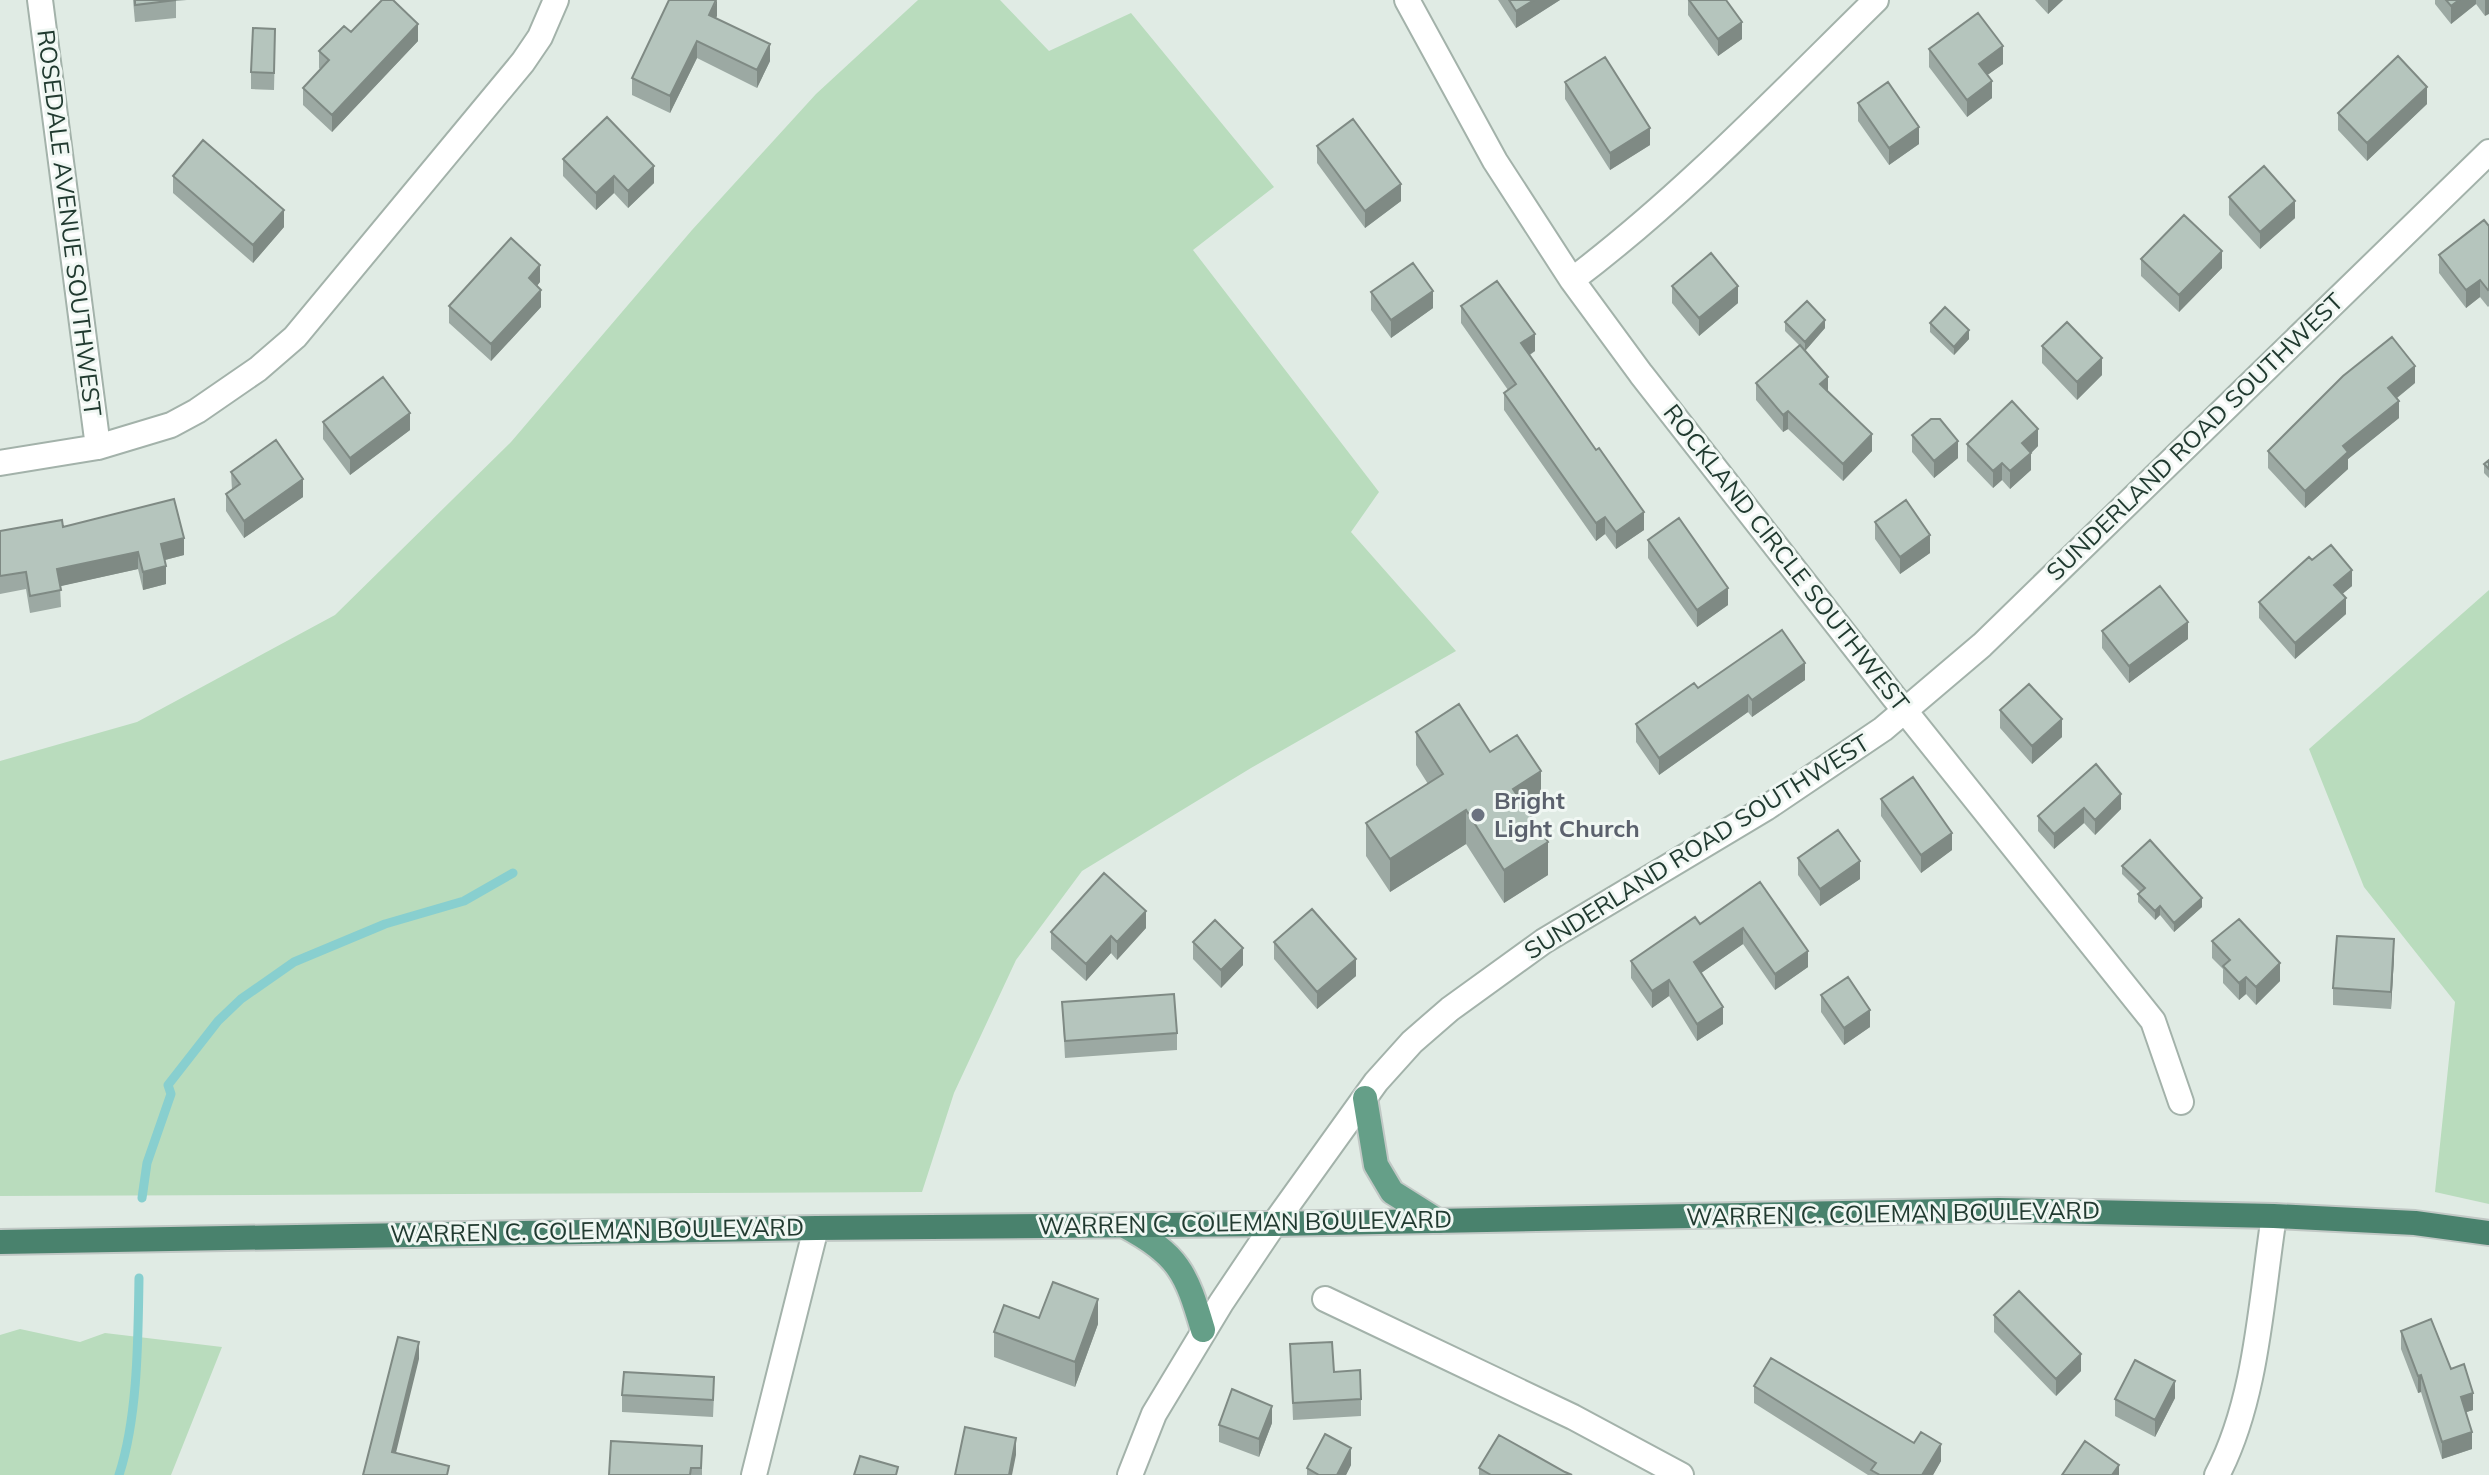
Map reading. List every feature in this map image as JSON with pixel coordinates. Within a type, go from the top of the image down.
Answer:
[{"type":"highway","name":"WARREN C. COLEMAN BOULEVARD","points":[[0,1242],[1999,1210],[2274,1216],[2415,1223],[2489,1233]]},
{"type":"main road","points":[[1365,1098],[1376,1165],[1392,1192],[1438,1221]]},
{"type":"main road","points":[[1123,1225],[1152,1241],[1182,1271],[1203,1330]]},
{"type":"street","name":"ROSEDALE AVENUE SOUTHWEST","points":[[40,0],[98,447]]},
{"type":"street","points":[[0,463],[98,447],[171,425],[258,369],[295,337],[523,62],[540,37],[556,0]]},
{"type":"street","name":"ROCKLAND CIRCLE SOUTHWEST","points":[[1407,0],[1495,161],[1572,280],[1641,374],[1905,711],[2153,1021],[2181,1102]]},
{"type":"street","points":[[1572,280],[1616,247],[1703,168],[1876,0]]},
{"type":"street","name":"SUNDERLAND ROAD SOUTHWEST","points":[[1130,1475],[1154,1414],[1203,1330],[1274,1224],[1365,1098],[1412,1042],[1450,1009],[1544,941],[1766,808],[1905,711],[1982,645],[2489,152]]},
{"type":"street","points":[[2217,1475],[2228,1454],[2249,1385],[2274,1216]]},
{"type":"street","points":[[754,1475],[816,1228]]},
{"type":"street","points":[[1325,1299],[1573,1417],[1681,1475]]},
{"type":"green space","points":[[918,0],[1000,0],[1049,51],[1131,13],[1274,187],[1193,250],[1379,492],[1351,532],[1456,651],[1251,768],[1082,871],[1016,960],[954,1093],[922,1192],[0,1196],[0,761],[137,722],[335,615],[511,442],[692,230],[816,94]]},
{"type":"green space","points":[[2489,590],[2489,1204],[2435,1192],[2455,1002],[2364,887],[2309,749]]},
{"type":"green space","points":[[20,1329],[80,1342],[105,1333],[222,1347],[171,1475],[0,1475],[0,1335]]},
{"type":"building","points":[[135,0],[176,0],[135,5]]},
{"type":"building","points":[[382,0],[393,0],[418,24],[332,115],[303,88],[329,60],[319,51],[344,26],[351,32]]},
{"type":"building","points":[[669,0],[716,0],[709,15],[770,44],[757,70],[697,41],[670,96],[632,78]]},
{"type":"building","points":[[1509,0],[1534,0],[1516,11]]},
{"type":"building","points":[[1689,0],[1726,0],[1742,22],[1718,39]]},
{"type":"building","points":[[1978,13],[2003,46],[1979,64],[1992,81],[1967,100],[1929,49]]},
{"type":"building","points":[[253,28],[275,29],[274,73],[251,72]]},
{"type":"building","points":[[2398,56],[2427,87],[2367,143],[2338,113]]},
{"type":"building","points":[[1605,57],[1650,128],[1610,153],[1565,82]]},
{"type":"building","points":[[1888,82],[1919,127],[1889,148],[1858,103]]},
{"type":"building","points":[[607,117],[654,166],[628,191],[614,176],[596,193],[563,159]]},
{"type":"building","points":[[1353,119],[1401,184],[1365,211],[1317,146]]},
{"type":"building","points":[[203,140],[284,210],[253,245],[173,176]]},
{"type":"building","points":[[2264,166],[2295,201],[2260,232],[2229,197]]},
{"type":"building","points":[[2184,215],[2222,251],[2179,295],[2141,259]]},
{"type":"building","points":[[2484,220],[2489,226],[2489,289],[2480,280],[2466,290],[2439,255]]},
{"type":"building","points":[[511,238],[540,265],[529,278],[541,290],[491,344],[449,306]]},
{"type":"building","points":[[1711,253],[1738,286],[1699,318],[1672,286]]},
{"type":"building","points":[[1413,263],[1433,291],[1391,320],[1371,292]]},
{"type":"building","points":[[1497,281],[1535,334],[1521,343],[1644,512],[1616,532],[1605,517],[1596,523],[1504,393],[1516,384],[1461,306]]},
{"type":"building","points":[[1807,301],[1825,320],[1805,342],[1785,322]]},
{"type":"building","points":[[1945,307],[1969,330],[1954,347],[1930,323]]},
{"type":"building","points":[[2067,322],[2102,358],[2077,382],[2042,346]]},
{"type":"building","points":[[2392,337],[2415,366],[2388,388],[2399,401],[2343,446],[2348,452],[2305,491],[2268,451],[2343,376]]},
{"type":"building","points":[[1800,345],[1828,377],[1820,384],[1872,434],[1843,464],[1788,411],[1783,415],[1756,383]]},
{"type":"building","points":[[383,377],[410,413],[350,458],[323,422]]},
{"type":"building","points":[[2012,401],[2038,429],[2022,443],[2031,453],[2010,471],[2002,463],[1993,471],[1967,444]]},
{"type":"building","points":[[1931,419],[1940,419],[1958,441],[1934,461],[1912,435]]},
{"type":"building","points":[[276,440],[303,479],[244,521],[226,494],[240,484],[231,472]]},
{"type":"building","points":[[174,499],[184,538],[161,544],[166,566],[143,572],[138,552],[57,569],[61,590],[30,596],[26,572],[0,576],[0,531],[62,520],[63,527]]},
{"type":"building","points":[[1906,500],[1930,535],[1900,557],[1875,522]]},
{"type":"building","points":[[1679,518],[1728,588],[1697,610],[1648,540]]},
{"type":"building","points":[[2331,545],[2352,570],[2334,585],[2346,598],[2295,643],[2259,602],[2309,557],[2312,560]]},
{"type":"building","points":[[2160,586],[2188,622],[2129,666],[2102,631]]},
{"type":"building","points":[[1782,630],[1805,663],[1752,700],[1748,695],[1659,758],[1636,724],[1694,683],[1698,688]]},
{"type":"building","points":[[2029,684],[2062,719],[2032,746],[2000,710]]},
{"type":"building","points":[[1459,704],[1490,752],[1517,735],[1541,771],[1513,789],[1548,842],[1504,870],[1466,810],[1390,859],[1366,823],[1443,774],[1416,732]]},
{"type":"building","points":[[2096,764],[2121,794],[2095,820],[2084,808],[2054,834],[2038,816]]},
{"type":"building","points":[[1913,777],[1952,833],[1921,855],[1881,799]]},
{"type":"building","points":[[1838,830],[1860,861],[1820,889],[1798,858]]},
{"type":"building","points":[[2150,840],[2202,898],[2174,923],[2160,906],[2155,911],[2138,894],[2145,888],[2122,866]]},
{"type":"building","points":[[1104,873],[1146,911],[1117,942],[1111,936],[1086,964],[1051,932]]},
{"type":"building","points":[[1760,882],[1808,951],[1775,974],[1743,928],[1694,962],[1723,1007],[1697,1024],[1669,980],[1652,991],[1631,961],[1695,917],[1700,924]]},
{"type":"building","points":[[1312,909],[1356,959],[1317,992],[1274,942]]},
{"type":"building","points":[[2239,919],[2280,963],[2256,987],[2246,977],[2239,983],[2223,966],[2230,960],[2212,941]]},
{"type":"building","points":[[1215,920],[1243,948],[1221,970],[1193,942]]},
{"type":"building","points":[[2337,936],[2394,939],[2391,992],[2333,988]]},
{"type":"building","points":[[1848,977],[1870,1010],[1844,1028],[1821,995]]},
{"type":"building","points":[[1174,994],[1177,1033],[1065,1041],[1062,1002]]},
{"type":"building","points":[[1053,1282],[1098,1299],[1075,1362],[994,1332],[1004,1305],[1039,1318]]},
{"type":"building","points":[[2019,1291],[2081,1354],[2056,1379],[1994,1315]]},
{"type":"building","points":[[2431,1319],[2451,1369],[2464,1364],[2473,1393],[2461,1397],[2472,1432],[2442,1442],[2421,1375],[2418,1376],[2401,1331]]},
{"type":"building","points":[[398,1337],[419,1342],[392,1452],[449,1466],[447,1475],[363,1475]]},
{"type":"building","points":[[1332,1342],[1334,1372],[1360,1370],[1361,1399],[1293,1403],[1290,1344]]},
{"type":"building","points":[[1771,1358],[1914,1443],[1921,1432],[1941,1444],[1922,1475],[1880,1475],[1871,1470],[1876,1463],[1754,1386]]},
{"type":"building","points":[[2135,1360],[2175,1381],[2155,1420],[2115,1399]]},
{"type":"building","points":[[624,1372],[714,1377],[713,1400],[622,1395]]},
{"type":"building","points":[[1232,1389],[1272,1406],[1259,1439],[1219,1425]]},
{"type":"building","points":[[965,1427],[1016,1438],[1009,1475],[955,1475]]},
{"type":"building","points":[[1325,1434],[1351,1448],[1337,1475],[1319,1475],[1307,1468]]},
{"type":"building","points":[[1499,1435],[1572,1475],[1491,1475],[1479,1468]]},
{"type":"building","points":[[611,1441],[702,1446],[701,1468],[691,1468],[690,1475],[609,1475]]},
{"type":"building","points":[[2085,1441],[2119,1465],[2112,1475],[2062,1475]]},
{"type":"building","points":[[860,1456],[898,1467],[896,1475],[854,1475]]},
{"type":"waterway","points":[[142,1198],[147,1163],[171,1094],[168,1085],[218,1021],[241,999],[294,962],[385,924],[464,901],[513,873]]},
{"type":"waterway","points":[[119,1475],[133,1403],[139,1278]]},
{"type":"place","name":"Bright Light Church","points":[[1478,815]]}]
